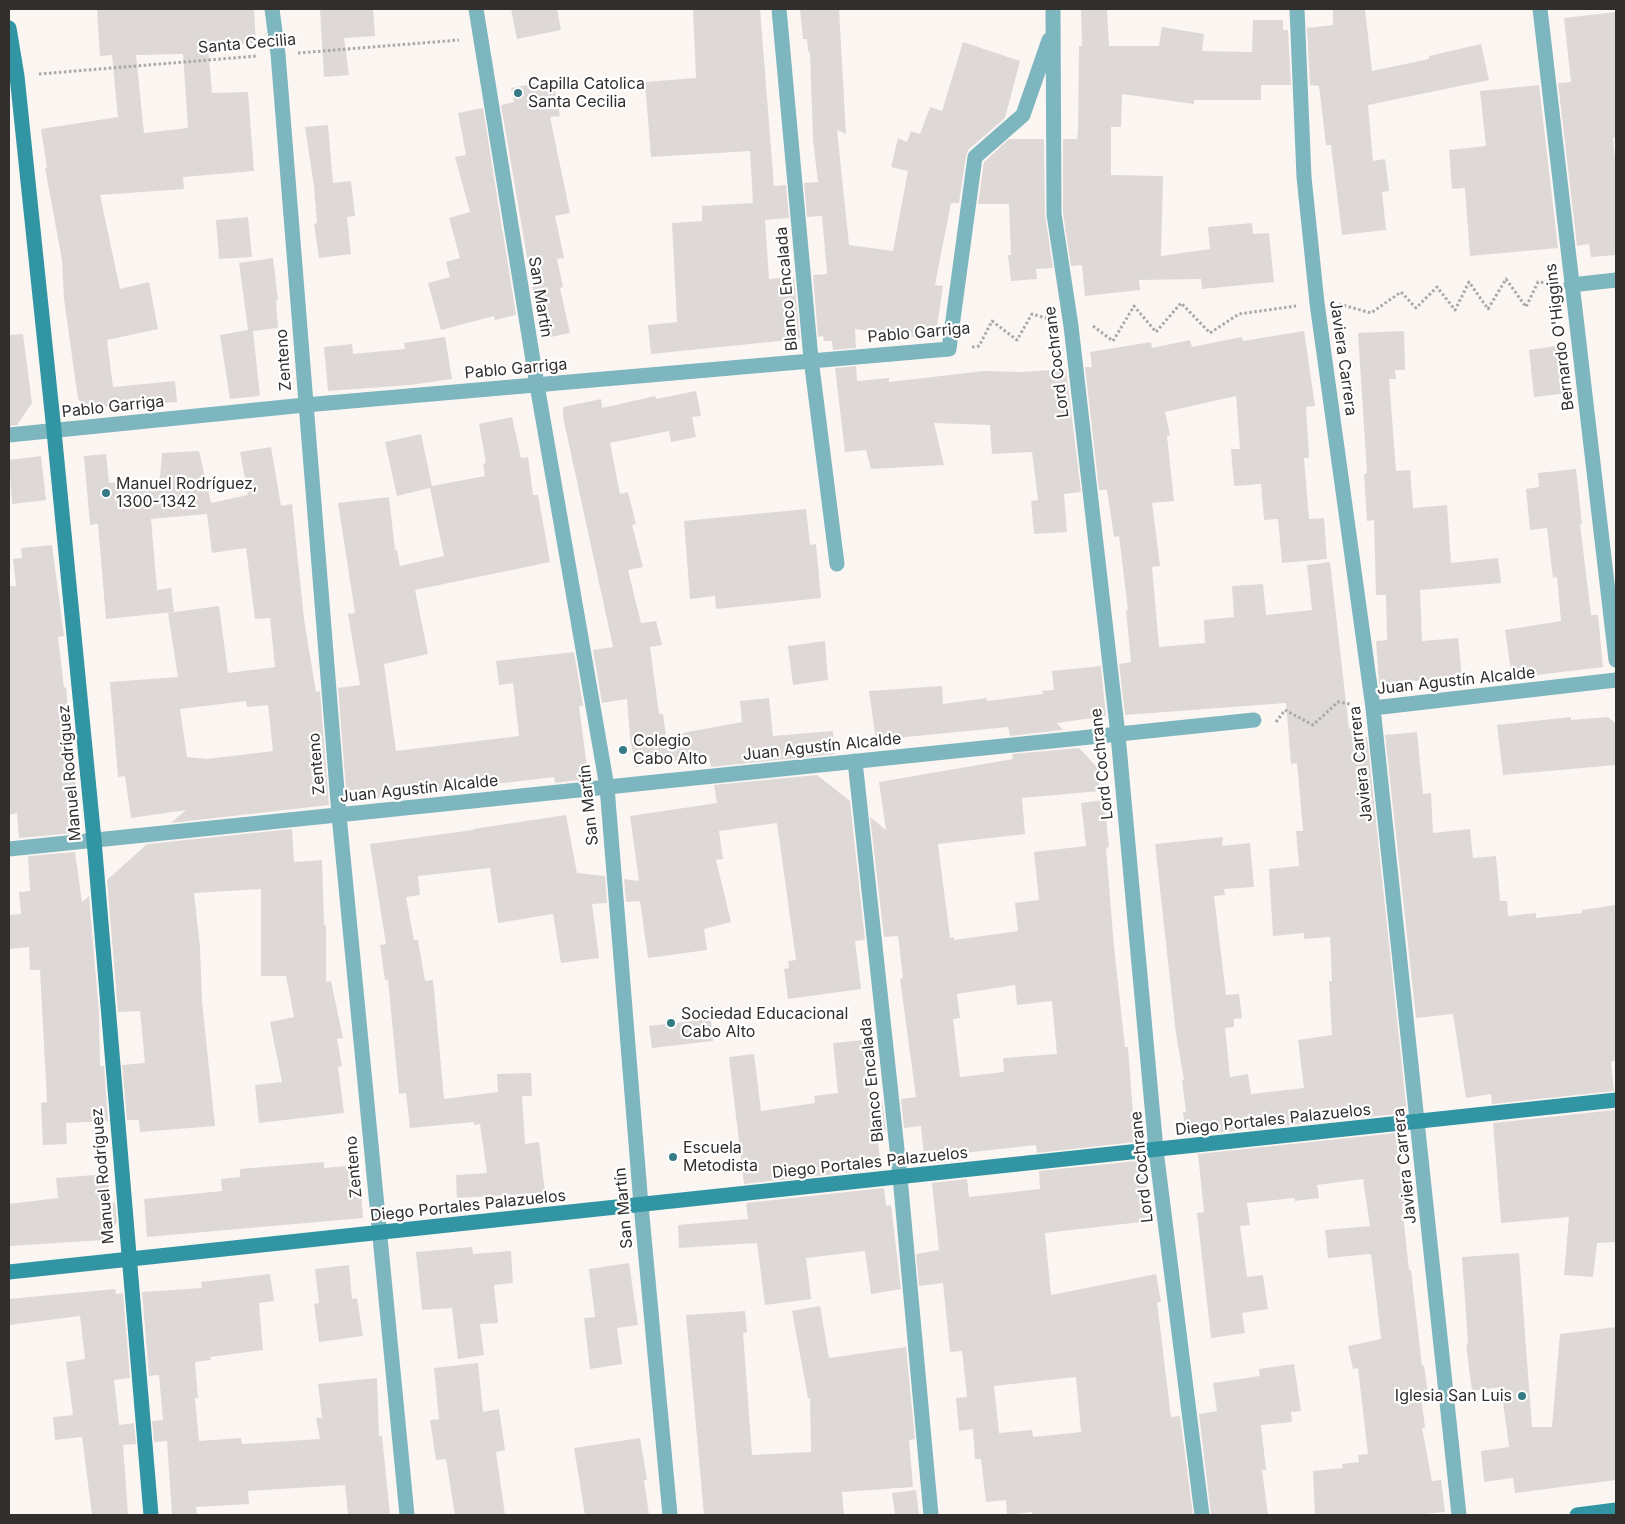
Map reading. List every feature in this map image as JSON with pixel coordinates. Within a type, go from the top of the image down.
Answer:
[{"type":"street","name":"Zenteno","points":[[272,9],[278,54],[339,815],[378,1234],[407,1515]]},
{"type":"street","name":"San Martín","points":[[476,9],[536,385],[606,788],[640,1205],[670,1515]]},
{"type":"street","name":"Blanco Encalada","points":[[779,9],[812,359],[836,564]]},
{"type":"street","name":"Lord Cochrane","points":[[1053,9],[1054,214],[1071,326],[1118,735],[1156,1150],[1202,1515]]},
{"type":"street","name":"Javiera Carrera","points":[[1297,9],[1304,177],[1317,303],[1373,708],[1459,1515]]},
{"type":"street","name":"Bernardo O'Higgins","points":[[1540,9],[1616,660]]},
{"type":"street","points":[[949,348],[975,158],[1023,115],[1053,27]]},
{"type":"street","name":"Manuel Rodríguez","points":[[9,28],[17,76],[94,840],[151,1515]]},
{"type":"street","points":[[1571,285],[1616,280]]},
{"type":"street","name":"Pablo Garriga","points":[[9,435],[305,405],[949,348]]},
{"type":"street","name":"Juan Agustín Alcalde","points":[[1373,708],[1616,680]]},
{"type":"street","name":"Juan Agustín Alcalde","points":[[9,849],[1254,720]]},
{"type":"street","name":"Blanco Encalada","points":[[855,761],[900,1177],[931,1515]]},
{"type":"street","name":"Diego Portales Palazuelos","points":[[9,1272],[1616,1100]]},
{"type":"street","points":[[1577,1515],[1616,1510]]},
{"type":"path","name":"Santa Cecilia","points":[[17,76],[480,39]]},
{"type":"path","name":"Pablo Garriga","points":[[949,348],[979,346],[992,321],[1017,340],[1032,314],[1071,326],[1092,325],[1113,341],[1134,306],[1156,332],[1181,303],[1210,333],[1239,314],[1317,303],[1340,304],[1371,313],[1401,292],[1416,308],[1437,287],[1455,310],[1469,282],[1488,309],[1506,279],[1526,307],[1538,282],[1571,285]]},
{"type":"path","name":"Juan Agustín Alcalde","points":[[1254,720],[1272,727],[1285,710],[1313,725],[1338,702],[1373,708]]},
{"type":"building","points":[[97,9],[254,9],[256,43],[208,47],[212,93],[248,92],[254,171],[183,177],[184,189],[100,195],[120,289],[149,282],[158,329],[107,340],[113,387],[175,381],[177,402],[87,408],[78,399],[64,299],[62,260],[45,168],[47,168],[41,129],[118,117],[112,55],[100,56]],"holes":[[[183,54],[188,128],[144,133],[136,55]]]},
{"type":"building","points":[[320,9],[373,9],[375,36],[344,38],[349,75],[324,77]]},
{"type":"building","points":[[511,9],[557,9],[561,30],[517,39]]},
{"type":"building","points":[[693,9],[760,9],[774,186],[786,185],[789,218],[765,220],[769,279],[794,277],[800,339],[651,354],[648,325],[677,322],[672,223],[702,221],[702,206],[753,203],[750,151],[651,157],[645,82],[696,78]]},
{"type":"building","points":[[800,9],[839,9],[846,134],[837,130],[849,245],[893,251],[908,171],[891,167],[898,138],[907,142],[911,131],[920,134],[930,107],[942,111],[963,42],[1020,61],[1005,118],[968,150],[959,203],[951,203],[935,285],[943,286],[935,340],[855,329],[856,348],[833,350],[832,341],[824,341],[823,336],[818,337],[813,275],[827,274],[822,216],[807,217],[804,183],[818,182],[813,140],[810,52],[808,51],[807,39],[803,39]]},
{"type":"building","points":[[1081,9],[1107,9],[1109,46],[1159,46],[1162,27],[1204,34],[1202,51],[1252,52],[1253,20],[1283,20],[1283,30],[1288,30],[1291,85],[1261,85],[1261,100],[1194,100],[1194,104],[1122,94],[1121,127],[1111,127],[1111,175],[1163,176],[1161,256],[1210,249],[1208,227],[1252,223],[1253,234],[1269,233],[1274,282],[1202,289],[1201,279],[1139,280],[1140,290],[1085,296],[1082,265],[1071,266],[1063,213],[1063,139],[1077,139],[1078,131],[1079,46],[1082,46]]},
{"type":"building","points":[[1333,9],[1365,9],[1372,71],[1429,59],[1429,56],[1481,44],[1489,80],[1368,105],[1373,161],[1385,159],[1389,191],[1382,192],[1386,230],[1342,235],[1331,145],[1326,145],[1319,86],[1310,85],[1307,28],[1333,25]]},
{"type":"building","points":[[1616,12],[1616,137],[1613,138],[1616,168],[1616,255],[1591,257],[1589,244],[1577,246],[1558,83],[1571,82],[1564,18]]},
{"type":"building","points":[[553,80],[560,116],[550,117],[570,213],[555,216],[564,258],[557,259],[563,287],[560,288],[570,333],[541,339],[501,105],[514,102],[511,88]]},
{"type":"building","points":[[1539,85],[1558,248],[1470,256],[1465,188],[1452,189],[1449,150],[1486,146],[1480,91]]},
{"type":"building","points":[[483,108],[516,315],[495,320],[494,316],[441,330],[428,283],[450,277],[446,262],[460,258],[449,218],[470,212],[455,157],[466,155],[458,113]]},
{"type":"building","points":[[328,125],[333,183],[351,181],[355,216],[347,217],[351,254],[319,258],[314,224],[317,223],[314,186],[305,127]]},
{"type":"building","points":[[1009,139],[1044,139],[1045,214],[1053,268],[1036,269],[1037,279],[1011,281],[1008,255],[1011,255],[1009,204],[978,204],[984,162]]},
{"type":"building","points":[[248,217],[252,257],[219,259],[216,220]]},
{"type":"building","points":[[273,258],[278,300],[276,301],[278,328],[253,331],[260,396],[230,399],[220,335],[248,330],[239,263]]},
{"type":"building","points":[[1304,331],[1315,406],[1306,407],[1309,458],[1304,458],[1309,519],[1324,518],[1327,559],[1282,563],[1278,519],[1264,520],[1261,484],[1234,486],[1231,449],[1240,449],[1236,396],[1165,412],[1170,435],[1167,436],[1174,501],[1152,503],[1160,566],[1152,567],[1159,647],[1205,643],[1204,620],[1234,617],[1232,586],[1263,584],[1266,615],[1312,610],[1307,565],[1330,562],[1349,729],[1354,728],[1355,735],[1364,734],[1364,737],[1367,737],[1407,1113],[1186,1136],[1183,1112],[1186,1112],[1182,1080],[1184,1080],[1176,1034],[1155,844],[1223,837],[1222,846],[1250,843],[1254,887],[1224,889],[1225,895],[1214,896],[1226,995],[1239,994],[1242,1018],[1234,1019],[1234,1027],[1225,1028],[1230,1077],[1248,1074],[1251,1094],[1304,1088],[1298,1040],[1332,1035],[1329,981],[1332,981],[1330,937],[1304,939],[1304,933],[1273,936],[1269,869],[1299,866],[1296,831],[1303,831],[1297,763],[1291,764],[1286,703],[1125,715],[1119,664],[1131,662],[1126,610],[1128,610],[1119,536],[1114,537],[1107,490],[1099,490],[1085,367],[1092,367],[1090,352],[1151,342],[1152,348],[1190,340],[1192,347],[1242,337],[1243,341]]},
{"type":"building","points":[[1404,331],[1405,370],[1395,370],[1396,379],[1389,379],[1396,471],[1410,470],[1413,508],[1447,505],[1451,563],[1498,558],[1501,583],[1420,590],[1422,641],[1458,638],[1462,677],[1379,684],[1376,641],[1387,640],[1386,595],[1376,595],[1374,520],[1367,521],[1364,474],[1367,473],[1358,333]]},
{"type":"building","points":[[23,334],[32,403],[17,425],[9,426],[9,335]]},
{"type":"building","points":[[445,337],[452,379],[410,385],[328,391],[324,347],[352,344],[353,354],[405,349],[404,343]]},
{"type":"building","points":[[1562,345],[1568,393],[1534,397],[1529,350]]},
{"type":"building","points":[[856,366],[857,381],[889,378],[889,382],[984,371],[1021,372],[1066,369],[1081,492],[1064,494],[1067,532],[1034,534],[1031,501],[1038,500],[1032,452],[992,454],[990,425],[934,423],[944,465],[871,469],[866,450],[845,452],[835,368]]},
{"type":"building","points":[[696,391],[701,416],[692,417],[696,437],[671,442],[669,431],[610,443],[620,494],[628,492],[636,524],[632,525],[643,567],[628,570],[641,623],[656,621],[662,645],[650,647],[659,714],[663,714],[666,736],[742,722],[740,701],[769,698],[773,736],[833,731],[835,754],[711,767],[709,755],[636,767],[630,738],[627,699],[602,703],[593,650],[613,647],[563,417],[563,407],[601,399],[602,408],[655,396],[656,399]]},
{"type":"building","points":[[512,417],[521,458],[528,457],[533,495],[538,495],[550,562],[415,590],[428,654],[384,664],[396,751],[519,736],[513,683],[499,685],[496,661],[574,652],[583,706],[579,706],[587,768],[579,780],[555,783],[554,777],[347,802],[338,688],[360,685],[348,614],[355,613],[338,503],[389,497],[395,550],[397,550],[400,566],[444,556],[430,488],[397,496],[385,442],[421,434],[432,486],[485,476],[483,464],[486,463],[479,424]]},
{"type":"building","points":[[271,447],[281,506],[292,504],[304,619],[316,692],[320,691],[329,805],[171,823],[186,810],[131,818],[125,776],[118,777],[110,682],[178,677],[168,613],[219,606],[228,673],[275,667],[270,618],[255,619],[246,548],[212,553],[207,514],[151,519],[157,590],[171,588],[174,612],[106,619],[98,524],[90,525],[84,456],[106,454],[109,483],[160,478],[162,453],[199,451],[211,503],[248,495],[240,452]],"holes":[[[246,701],[247,707],[268,705],[273,751],[207,759],[187,757],[180,709]]]},
{"type":"building","points":[[41,456],[46,500],[12,504],[9,460]]},
{"type":"building","points":[[1576,469],[1582,524],[1580,524],[1591,615],[1598,615],[1603,667],[1512,678],[1505,630],[1561,621],[1557,577],[1553,578],[1547,528],[1530,530],[1526,489],[1539,487],[1538,473]]},
{"type":"building","points":[[806,509],[810,545],[816,544],[821,598],[716,609],[715,596],[690,599],[684,521]]},
{"type":"building","points":[[52,545],[64,636],[58,637],[64,688],[66,687],[77,799],[71,800],[74,833],[19,838],[17,813],[9,815],[9,586],[16,586],[13,559],[22,558],[21,548]]},
{"type":"building","points":[[825,641],[828,680],[793,685],[788,646]]},
{"type":"building","points":[[1101,666],[1106,716],[1057,723],[1063,730],[1010,736],[1008,727],[876,740],[869,691],[942,686],[943,704],[987,698],[987,701],[1043,694],[1042,691],[1054,690],[1052,671]]},
{"type":"building","points":[[1571,717],[1571,720],[1608,717],[1616,724],[1616,765],[1503,775],[1497,725]]},
{"type":"building","points":[[1417,732],[1423,794],[1431,793],[1433,833],[1470,829],[1473,858],[1496,856],[1500,901],[1507,901],[1508,916],[1536,913],[1536,918],[1582,913],[1582,910],[1616,905],[1616,1060],[1611,1062],[1614,1091],[1492,1104],[1491,1094],[1466,1098],[1453,1014],[1416,1018],[1385,735]]},
{"type":"building","points":[[1079,748],[1097,767],[1100,791],[1022,798],[1025,834],[938,844],[950,938],[954,937],[954,940],[1018,931],[1015,903],[1039,900],[1034,852],[1086,846],[1081,803],[1104,800],[1109,847],[1106,848],[1114,947],[1125,1047],[1128,1047],[1135,1142],[1037,1153],[1036,1145],[964,1153],[965,1160],[931,1164],[930,1156],[924,1157],[921,1126],[904,1128],[901,1099],[916,1097],[900,979],[903,978],[898,936],[884,937],[870,817],[886,830],[879,782],[1013,759],[1012,754]],"holes":[[[1015,985],[1017,1005],[1052,1001],[1057,1054],[1003,1058],[1004,1072],[960,1077],[953,1019],[960,1018],[957,994]]]},
{"type":"building","points":[[817,775],[850,801],[865,940],[855,941],[861,989],[788,999],[784,969],[789,968],[788,961],[796,960],[777,823],[719,831],[723,859],[716,860],[731,922],[704,929],[707,950],[648,958],[640,901],[626,902],[624,879],[639,881],[630,816],[717,803],[714,785]]},
{"type":"building","points":[[566,815],[577,873],[605,876],[607,903],[592,904],[599,958],[561,963],[553,914],[498,923],[490,868],[418,876],[420,895],[406,897],[414,940],[418,940],[425,981],[433,980],[444,1099],[498,1092],[497,1074],[531,1073],[532,1096],[522,1096],[525,1144],[539,1142],[545,1193],[457,1198],[456,1175],[487,1173],[480,1124],[474,1125],[474,1122],[410,1128],[406,1093],[399,1094],[388,980],[385,980],[380,945],[386,944],[370,844]]},
{"type":"building","points":[[292,829],[294,862],[322,860],[324,925],[326,925],[326,982],[331,981],[343,1038],[337,1039],[342,1066],[338,1067],[344,1113],[259,1123],[255,1085],[282,1082],[270,1022],[294,1017],[286,976],[261,976],[261,889],[194,893],[200,947],[202,1001],[215,1126],[140,1132],[139,1120],[127,1120],[122,1065],[145,1063],[140,1011],[118,1012],[107,880],[147,844]]},
{"type":"building","points":[[75,852],[82,902],[89,896],[99,1013],[100,1066],[104,1066],[108,1121],[66,1123],[67,1144],[43,1145],[41,1103],[47,1102],[40,970],[30,970],[29,947],[9,949],[9,915],[21,914],[19,892],[30,891],[28,856]]},
{"type":"building","points":[[711,1019],[713,1041],[652,1048],[649,1026]]},
{"type":"building","points":[[864,1040],[871,1102],[882,1101],[886,1130],[877,1132],[881,1169],[744,1184],[729,1057],[754,1054],[761,1111],[815,1103],[814,1096],[838,1093],[833,1043]]},
{"type":"building","points":[[1615,1110],[1616,1242],[1597,1243],[1593,1277],[1564,1275],[1569,1217],[1501,1223],[1493,1123]]},
{"type":"building","points":[[1395,1133],[1405,1203],[1402,1204],[1409,1270],[1411,1270],[1422,1366],[1424,1365],[1428,1394],[1421,1395],[1425,1428],[1422,1428],[1432,1481],[1441,1480],[1445,1512],[1412,1515],[1315,1515],[1313,1471],[1343,1468],[1342,1464],[1359,1462],[1358,1455],[1368,1454],[1358,1368],[1353,1369],[1348,1346],[1381,1339],[1371,1254],[1328,1258],[1325,1230],[1370,1226],[1363,1179],[1317,1185],[1319,1198],[1295,1201],[1294,1198],[1247,1203],[1250,1225],[1240,1226],[1247,1277],[1263,1275],[1268,1309],[1242,1313],[1245,1333],[1211,1338],[1197,1213],[1204,1212],[1198,1154]]},
{"type":"building","points":[[1137,1161],[1139,1178],[1145,1177],[1150,1221],[1045,1233],[1051,1295],[1156,1274],[1161,1302],[1157,1302],[1171,1417],[1180,1416],[1193,1515],[1032,1515],[1032,1512],[1007,1515],[1006,1500],[986,1502],[981,1459],[975,1459],[973,1429],[959,1431],[956,1398],[967,1397],[962,1351],[950,1352],[943,1283],[919,1286],[916,1254],[939,1250],[932,1183],[967,1179],[969,1197],[1040,1189],[1039,1171]],"holes":[[[1076,1377],[1081,1432],[1033,1437],[1032,1430],[999,1433],[994,1386]]]},
{"type":"building","points":[[324,1162],[324,1168],[359,1165],[363,1218],[147,1237],[144,1199],[222,1191],[221,1179],[240,1177],[240,1169]]},
{"type":"building","points":[[108,1174],[110,1203],[115,1202],[117,1222],[104,1240],[9,1246],[9,1204],[58,1198],[56,1178]]},
{"type":"building","points":[[884,1188],[886,1206],[891,1205],[901,1289],[871,1294],[865,1251],[806,1258],[811,1299],[765,1305],[757,1243],[679,1248],[678,1225],[748,1219],[746,1203]]},
{"type":"building","points":[[472,1247],[473,1254],[511,1251],[513,1283],[494,1285],[498,1323],[480,1324],[484,1355],[458,1359],[452,1308],[422,1310],[416,1252]]},
{"type":"building","points":[[1519,1253],[1532,1427],[1552,1427],[1560,1334],[1616,1327],[1616,1480],[1515,1493],[1513,1478],[1484,1482],[1481,1451],[1509,1447],[1501,1387],[1472,1391],[1466,1345],[1468,1344],[1462,1257]]},
{"type":"building","points":[[629,1263],[638,1325],[617,1328],[622,1364],[590,1369],[584,1318],[595,1317],[589,1269]]},
{"type":"building","points":[[349,1265],[352,1299],[357,1298],[363,1336],[319,1342],[314,1304],[319,1303],[315,1269]]},
{"type":"building","points":[[270,1274],[274,1301],[259,1303],[263,1350],[210,1357],[211,1360],[195,1362],[198,1398],[195,1398],[199,1441],[241,1438],[242,1444],[320,1439],[316,1418],[322,1418],[318,1384],[377,1378],[379,1436],[382,1436],[390,1515],[348,1515],[345,1485],[248,1491],[249,1504],[196,1507],[197,1515],[172,1515],[167,1441],[154,1442],[152,1421],[163,1420],[159,1375],[149,1376],[142,1292],[202,1288],[201,1282]]},
{"type":"building","points":[[115,1289],[116,1294],[123,1293],[130,1378],[114,1380],[119,1425],[134,1423],[136,1444],[123,1445],[128,1515],[92,1515],[82,1437],[55,1440],[53,1417],[73,1415],[66,1362],[85,1359],[80,1316],[9,1325],[9,1299]]},
{"type":"building","points":[[820,1306],[829,1358],[906,1347],[915,1439],[909,1440],[913,1487],[842,1492],[844,1515],[704,1515],[686,1315],[745,1311],[747,1332],[743,1333],[752,1455],[811,1452],[810,1398],[808,1398],[792,1311]]},
{"type":"building","points":[[478,1363],[483,1412],[499,1409],[505,1450],[496,1452],[505,1515],[455,1515],[446,1459],[436,1460],[430,1420],[439,1419],[434,1368]]},
{"type":"building","points":[[1294,1364],[1301,1411],[1291,1412],[1292,1422],[1261,1425],[1266,1470],[1262,1470],[1268,1515],[1211,1515],[1199,1414],[1217,1411],[1213,1383],[1260,1376],[1259,1369]]},
{"type":"building","points":[[640,1438],[647,1480],[644,1480],[649,1515],[585,1515],[574,1448]]},
{"type":"building","points":[[916,1490],[919,1515],[895,1515],[892,1493]]},
{"type":"place","name":"Capilla Catolica Santa Cecilia","points":[[518,93]]},
{"type":"place","name":"Manuel Rodríguez, 1300-1342","points":[[106,493]]},
{"type":"place","name":"Colegio Cabo Alto","points":[[623,750]]},
{"type":"place","name":"Sociedad Educacional Cabo Alto","points":[[671,1023]]},
{"type":"place","name":"Escuela Metodista","points":[[673,1157]]},
{"type":"place","name":"Iglesia San Luis","points":[[1522,1396]]}]
